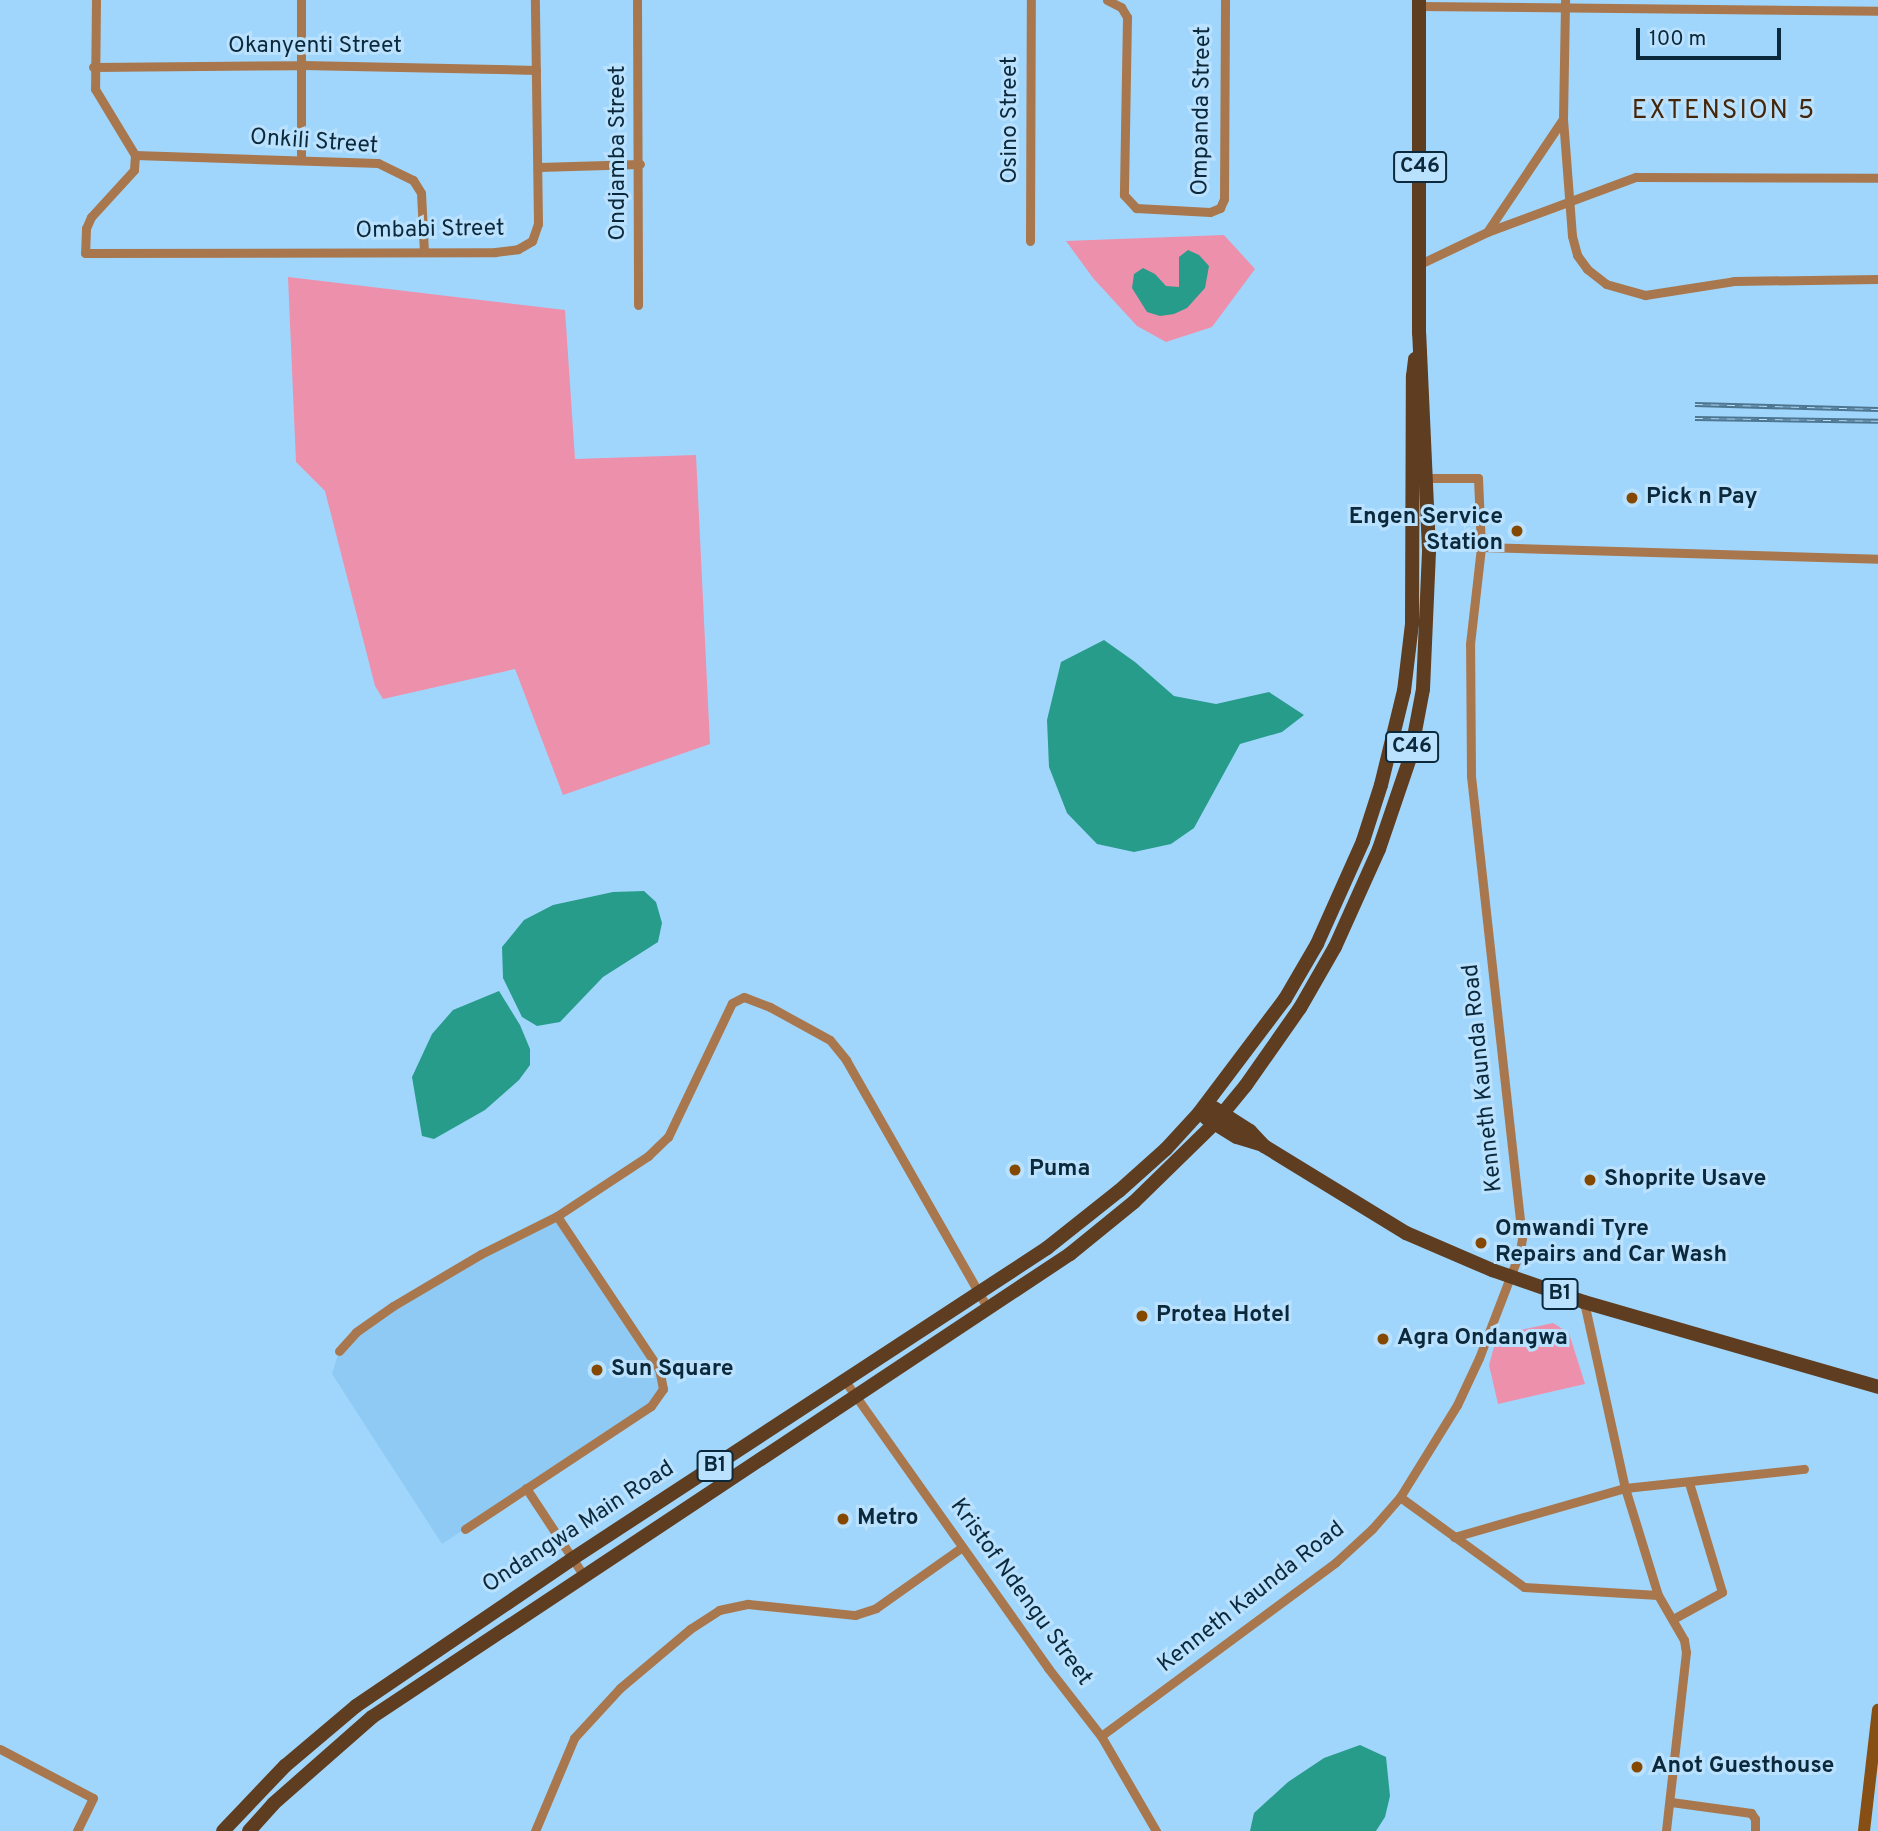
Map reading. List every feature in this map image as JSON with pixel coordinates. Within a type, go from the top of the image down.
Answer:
[{"type":"main road","name":"C46","points":[[1203,1108],[1285,999],[1317,944],[1363,841],[1394,739],[1404,691],[1412,625],[1419,478],[1419,3]]},
{"type":"main road","name":"C46","points":[[1218,1118],[1271,1051],[1335,947],[1379,849],[1407,767],[1418,723],[1427,648],[1429,550],[1419,478]]},
{"type":"main road","name":"B1","points":[[1203,1108],[1218,1118],[1237,1137],[1264,1146],[1406,1233],[1584,1302],[1878,1387]]},
{"type":"main road","name":"Ondangwa Main Road","points":[[223,1831],[285,1766],[356,1706],[572,1559],[1088,1218],[1166,1149],[1203,1108]]},
{"type":"main road","name":"Ondangwa Main Road","points":[[249,1831],[273,1804],[372,1717],[988,1309],[1100,1231],[1169,1170],[1218,1118]]},
{"type":"street","points":[[96,0],[93,67],[95,89],[135,155]]},
{"type":"street","points":[[301,0],[301,159]]},
{"type":"street","name":"Ombabi Street","points":[[135,155],[134,170],[92,217],[86,228],[85,253],[495,252],[518,249],[532,241],[538,224],[535,0]]},
{"type":"street","name":"Ondjamba Street","points":[[637,0],[640,164],[638,305]]},
{"type":"street","name":"Osino Street","points":[[1030,241],[1031,0]]},
{"type":"street","name":"Ompanda Street","points":[[1107,0],[1121,8],[1127,17],[1124,195],[1136,208],[1210,212],[1220,208],[1224,199],[1225,0]]},
{"type":"street","points":[[1419,3],[1878,11]]},
{"type":"street","points":[[1565,4],[1563,119],[1572,236],[1577,255],[1587,269],[1605,284],[1645,295],[1734,281],[1878,279]]},
{"type":"street","name":"Okanyenti Street","points":[[93,67],[302,65],[536,70]]},
{"type":"street","points":[[1487,232],[1563,119]]},
{"type":"street","name":"Onkili Street","points":[[135,155],[378,163],[413,180],[421,193],[424,252]]},
{"type":"street","points":[[539,167],[640,164]]},
{"type":"street","points":[[1420,264],[1487,232],[1636,177],[1878,178]]},
{"type":"street","name":"Kenneth Kaunda Road","points":[[1101,1736],[1336,1562],[1372,1529],[1400,1497],[1457,1405],[1513,1276],[1522,1238],[1471,776],[1470,644],[1480,547],[1478,478],[1419,478]]},
{"type":"street","points":[[1480,547],[1878,559]]},
{"type":"street","points":[[339,1351],[356,1332],[393,1306],[481,1254],[557,1216],[648,1156],[668,1137],[732,1003],[744,997],[770,1007],[830,1040],[846,1060],[988,1309]]},
{"type":"street","points":[[465,1529],[651,1406],[663,1388],[659,1369],[557,1216]]},
{"type":"street","points":[[1584,1302],[1625,1488],[1658,1595],[1674,1619],[1686,1652],[1666,1831]]},
{"type":"street","name":"Kristof Ndengu Street","points":[[845,1381],[1048,1668],[1101,1736],[1156,1831]]},
{"type":"street","points":[[1454,1537],[1625,1488],[1804,1469]]},
{"type":"street","points":[[1674,1619],[1722,1592],[1689,1483]]},
{"type":"street","points":[[526,1488],[584,1576]]},
{"type":"street","points":[[1400,1497],[1524,1587],[1658,1595]]},
{"type":"street","points":[[535,1831],[574,1738],[620,1688],[690,1629],[719,1610],[748,1604],[855,1615],[876,1608],[962,1547]]},
{"type":"street","points":[[1864,1831],[1878,1710]]},
{"type":"street","points":[[0,1749],[93,1798],[78,1831]]},
{"type":"street","points":[[1671,1802],[1751,1813],[1755,1819],[1755,1831]]},
{"type":"shaded area","points":[[1224,235],[1255,269],[1212,327],[1166,342],[1137,326],[1093,278],[1066,241]]},
{"type":"shaded area","points":[[1188,250],[1199,255],[1209,266],[1205,288],[1187,308],[1174,314],[1160,316],[1147,312],[1132,288],[1134,274],[1143,268],[1155,274],[1166,286],[1179,287],[1179,257]]},
{"type":"shaded area","points":[[288,277],[565,310],[575,459],[696,455],[710,744],[563,795],[515,669],[383,699],[375,686],[325,491],[296,462]]},
{"type":"shaded area","points":[[1104,640],[1135,662],[1174,696],[1216,704],[1269,692],[1304,715],[1282,732],[1240,744],[1194,828],[1171,844],[1134,852],[1097,844],[1067,813],[1049,767],[1047,720],[1061,662]]},
{"type":"shaded area","points":[[644,891],[656,902],[662,923],[658,942],[603,977],[560,1022],[537,1026],[522,1017],[503,978],[502,947],[524,920],[553,905],[613,892]]},
{"type":"shaded area","points":[[499,991],[520,1025],[530,1049],[530,1065],[519,1080],[485,1110],[434,1139],[422,1136],[412,1077],[432,1034],[453,1010]]},
{"type":"shaded area","points":[[557,1216],[659,1369],[663,1389],[651,1406],[442,1544],[332,1374],[339,1351],[393,1306]]},
{"type":"shaded area","points":[[1553,1323],[1569,1333],[1585,1384],[1498,1404],[1489,1365],[1494,1347],[1506,1333]]},
{"type":"shaded area","points":[[1360,1745],[1386,1757],[1390,1796],[1385,1817],[1376,1831],[1250,1831],[1254,1813],[1288,1782],[1324,1758]]},
{"type":"railway","points":[[1695,404],[1878,409]]},
{"type":"railway","points":[[1695,418],[1878,421]]},
{"type":"place","name":"Pick n Pay","points":[[1632,498]]},
{"type":"place","name":"Engen Service Station","points":[[1517,531]]},
{"type":"place","name":"Puma","points":[[1015,1170]]},
{"type":"place","name":"Shoprite Usave","points":[[1590,1180]]},
{"type":"place","name":"Omwandi Tyre Repairs and Car Wash","points":[[1481,1243]]},
{"type":"place","name":"Protea Hotel","points":[[1142,1316]]},
{"type":"place","name":"Agra Ondangwa","points":[[1383,1339]]},
{"type":"place","name":"Sun Square","points":[[597,1370]]},
{"type":"place","name":"Metro","points":[[843,1519]]},
{"type":"place","name":"Anot Guesthouse","points":[[1637,1767]]},
{"type":"district","name":"EXTENSION 5","points":[[1724,112]]}]
